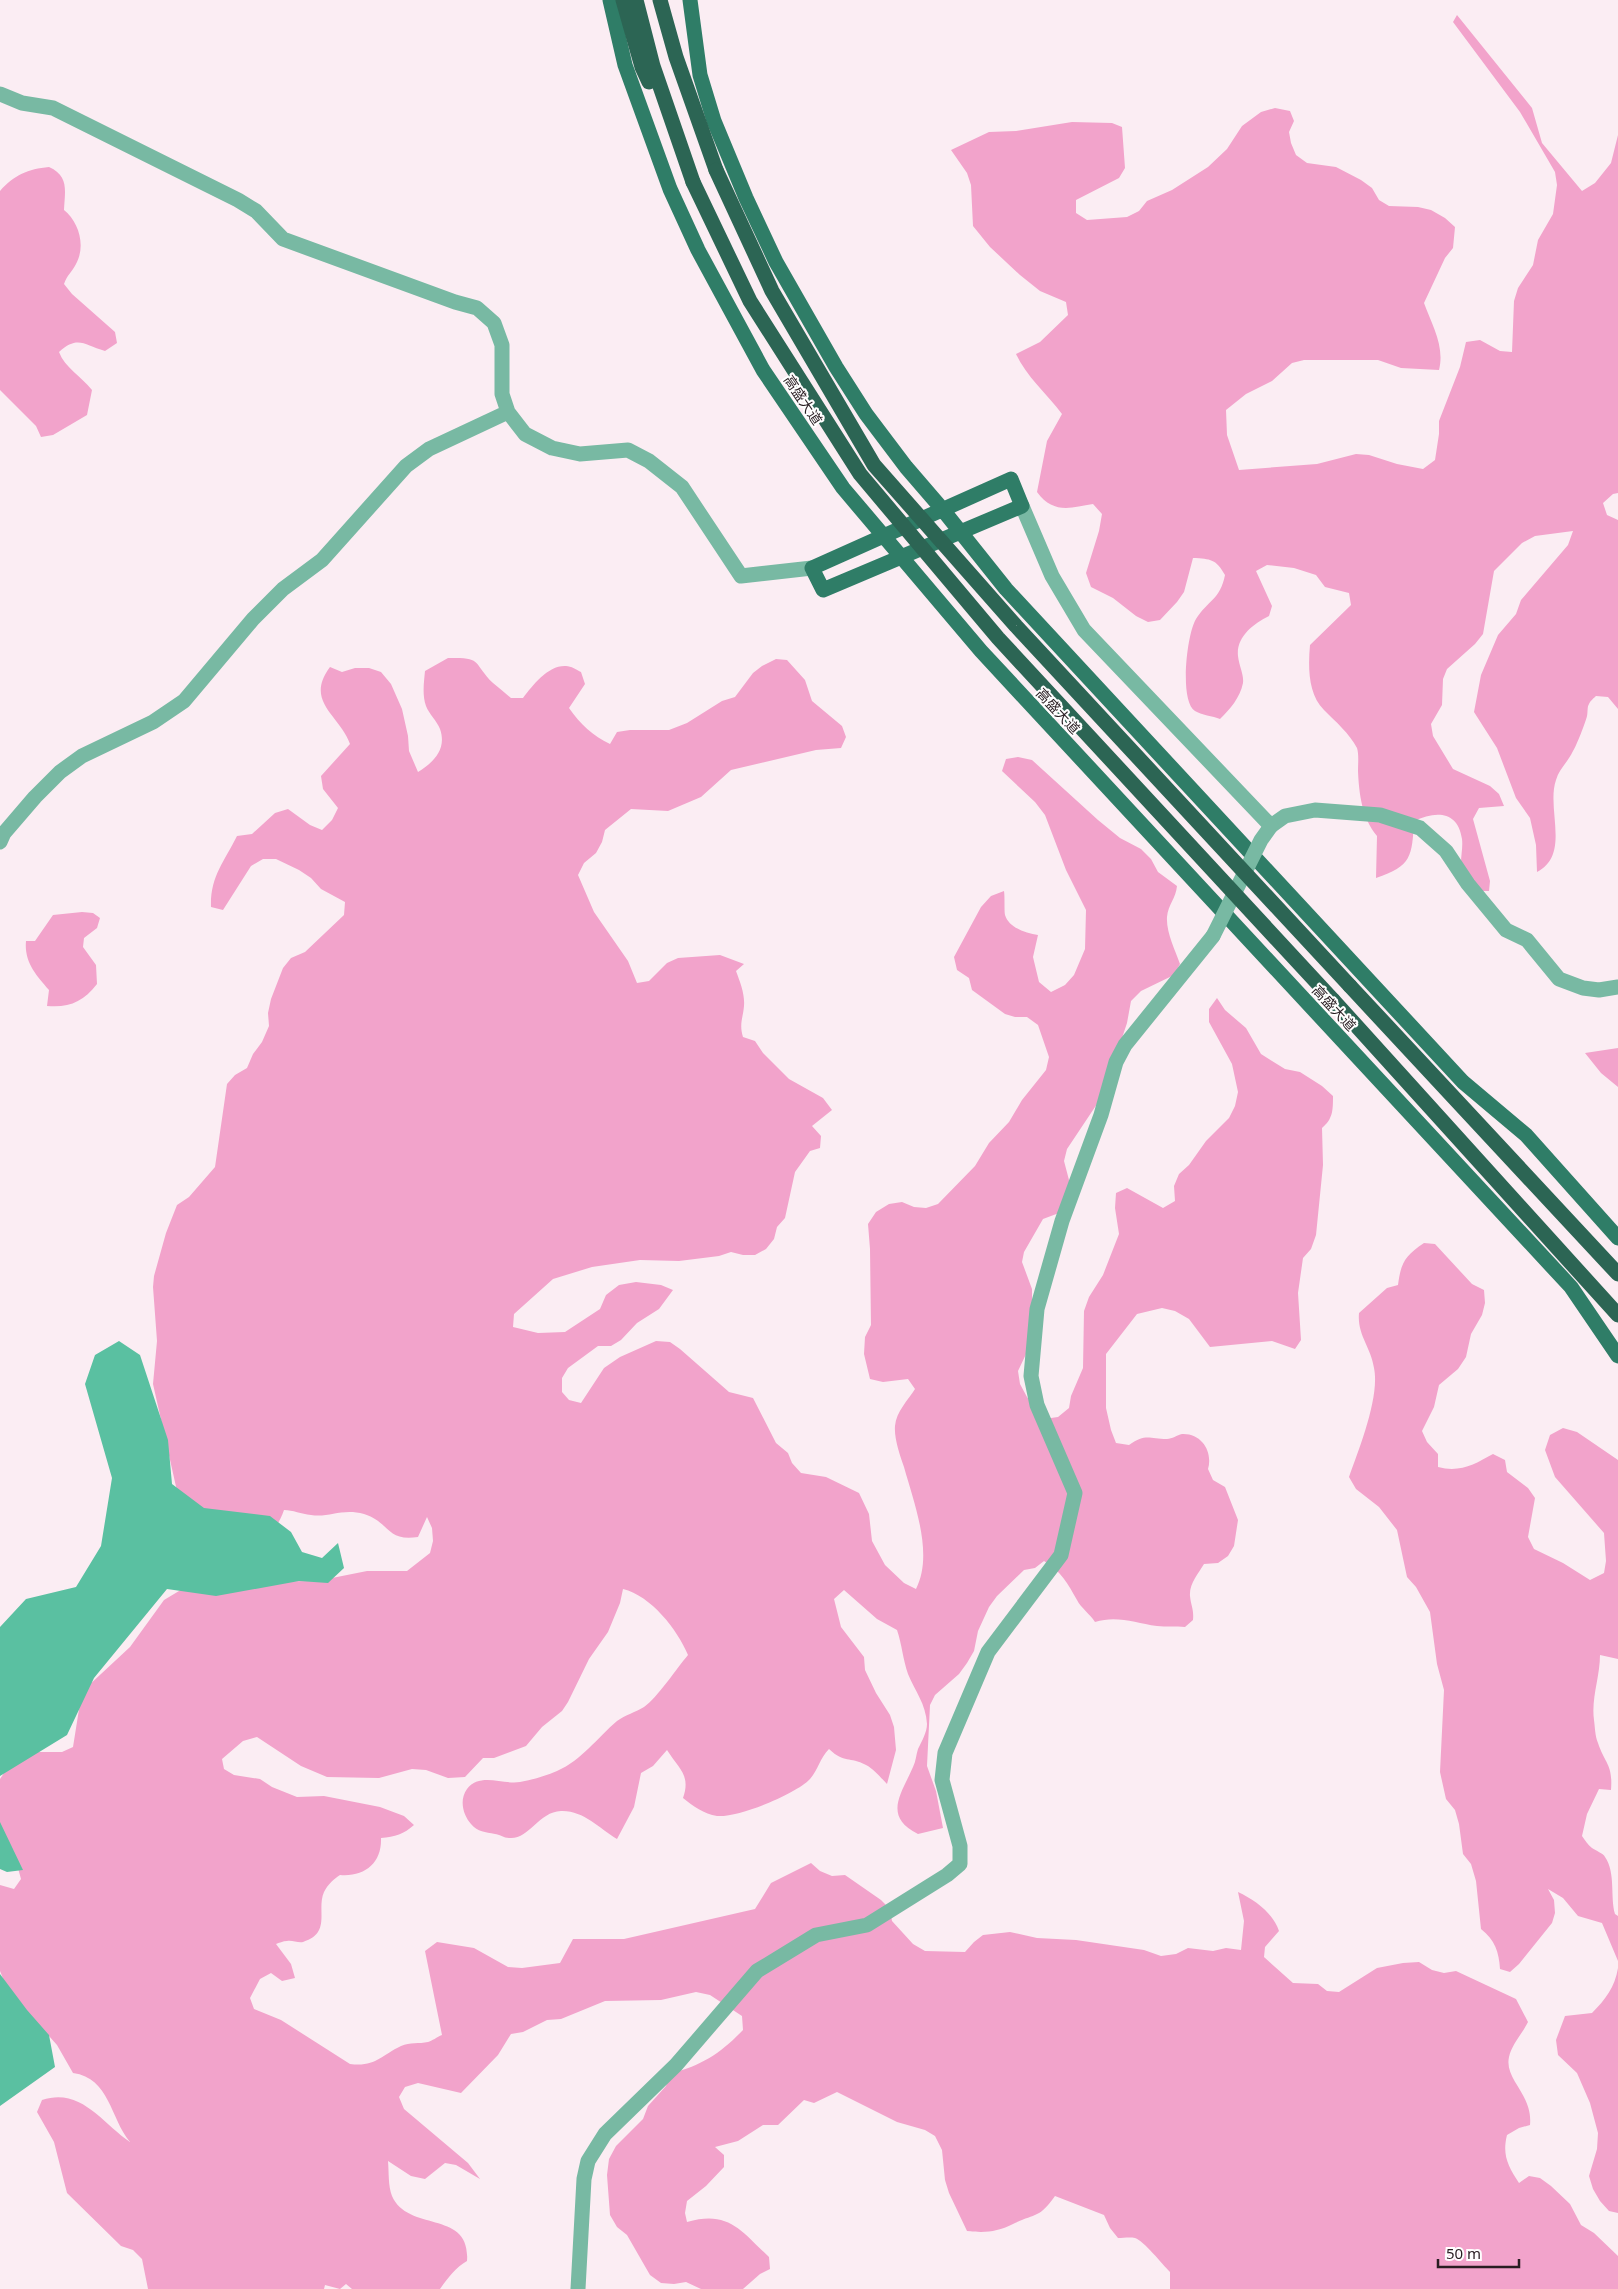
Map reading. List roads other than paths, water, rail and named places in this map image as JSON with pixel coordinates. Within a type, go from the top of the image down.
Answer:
[{"type":"highway","points":[[623,0],[642,67],[681,148]]},
{"type":"highway","name":"高盛大道","points":[[636,0],[652,66],[693,182],[750,301],[860,474],[998,638],[1333,1000],[1588,1279],[1618,1315]]},
{"type":"highway","name":"高盛大道","points":[[660,0],[676,57],[716,170],[772,291],[874,465],[1016,626],[1615,1270]]},
{"type":"highway","points":[[670,0],[676,57]]},
{"type":"highway","points":[[1588,1279],[1618,1321]]},
{"type":"main road","name":"高盛大道","points":[[610,0],[628,74],[670,189],[698,250],[763,370],[843,488],[980,651],[1571,1287],[1618,1356]]},
{"type":"main road","points":[[690,0],[700,75],[714,121],[746,198],[776,262],[832,360],[866,414],[906,468],[961,531],[1006,590],[1449,1068],[1463,1082],[1526,1134],[1618,1238]]},
{"type":"main road","points":[[1012,479],[1022,506],[823,590],[812,568],[943,510],[1012,479]]},
{"type":"street","points":[[0,94],[22,103],[53,108],[238,200],[256,211],[283,239],[455,302],[477,308],[494,323],[502,345],[502,394],[508,412],[525,434],[552,448],[580,454],[628,450],[649,461],[682,487],[740,576],[812,568]]},
{"type":"street","points":[[0,842],[4,832],[60,772],[82,756],[153,722],[184,701],[253,619],[283,589],[322,560],[406,466],[429,450],[508,412]]},
{"type":"street","points":[[1022,506],[1052,576],[1084,630],[1271,826]]},
{"type":"street","points":[[578,2289],[584,2179],[588,2161],[606,2134],[676,2065],[757,1971],[816,1935],[866,1925],[947,1875],[960,1864],[960,1846],[942,1780],[945,1753],[988,1652],[1060,1555],[1075,1493],[1037,1405],[1031,1376],[1037,1309],[1062,1222],[1101,1115],[1116,1062],[1125,1045],[1213,936],[1261,840],[1271,826],[1286,816],[1316,810],[1380,815],[1420,828],[1446,851],[1468,884],[1506,930],[1527,940],[1559,979],[1582,988],[1599,990],[1618,987]]}]
